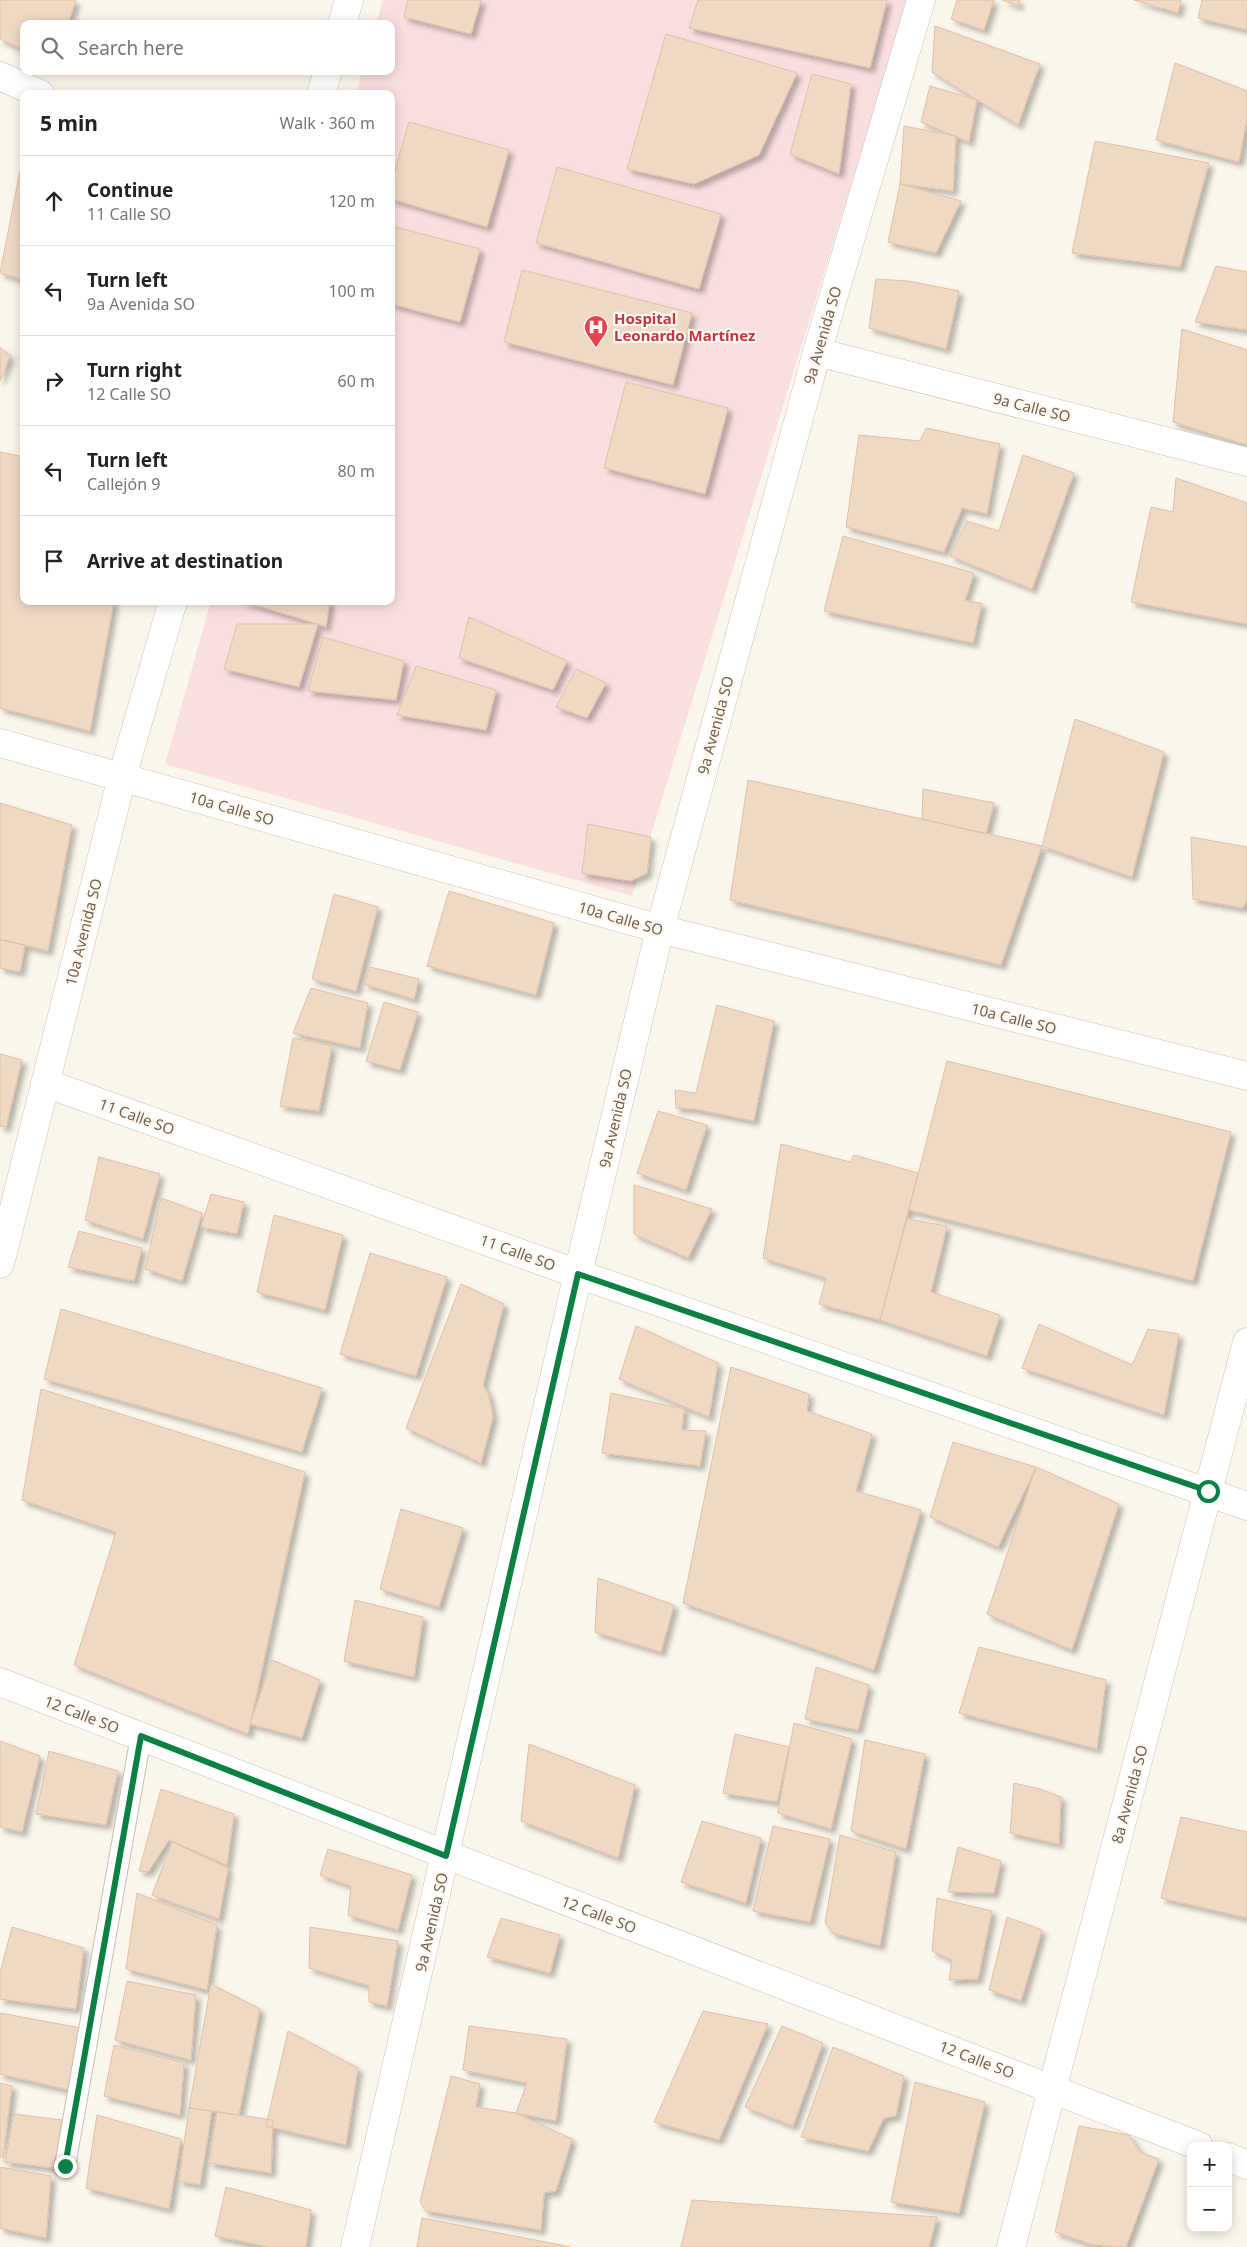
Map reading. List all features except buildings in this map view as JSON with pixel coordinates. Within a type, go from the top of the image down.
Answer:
[{"type":"street","points":[[343,20],[349,0]]},
{"type":"street","name":"9a Avenida SO","points":[[355,2247],[578,1274],[660,928],[817,352],[921,0]]},
{"type":"street","points":[[322,90],[327,75]]},
{"type":"street","points":[[0,76],[31,90]]},
{"type":"street","name":"9a Calle SO","points":[[817,352],[1247,462]]},
{"type":"street","name":"10a Avenida SO","points":[[0,1264],[122,777],[172,605]]},
{"type":"street","name":"10a Calle SO","points":[[0,743],[660,928],[1247,1076]]},
{"type":"street","name":"11 Calle SO","points":[[45,1083],[578,1274],[1247,1506]]},
{"type":"street","name":"8a Avenida SO","points":[[1011,2247],[1247,1342]]},
{"type":"street","name":"12 Calle SO","points":[[0,1682],[1189,2142]]},
{"type":"street","points":[[1232,2159],[1247,2165]]},
{"type":"lane","points":[[65,2166],[141,1736]]},
{"type":"shaded area","name":"Hospital Leonardo Martínez","points":[[383,0],[908,0],[632,896],[165,764],[210,605],[395,605],[395,90],[357,90],[361,75],[395,75],[395,20],[377,20]]},
{"type":"place","name":"Hospital Leonardo Martínez","points":[[596,348]]},
{"type":"route","points":[[65,2166],[141,1736],[446,1856],[578,1274],[1208,1491]]}]
